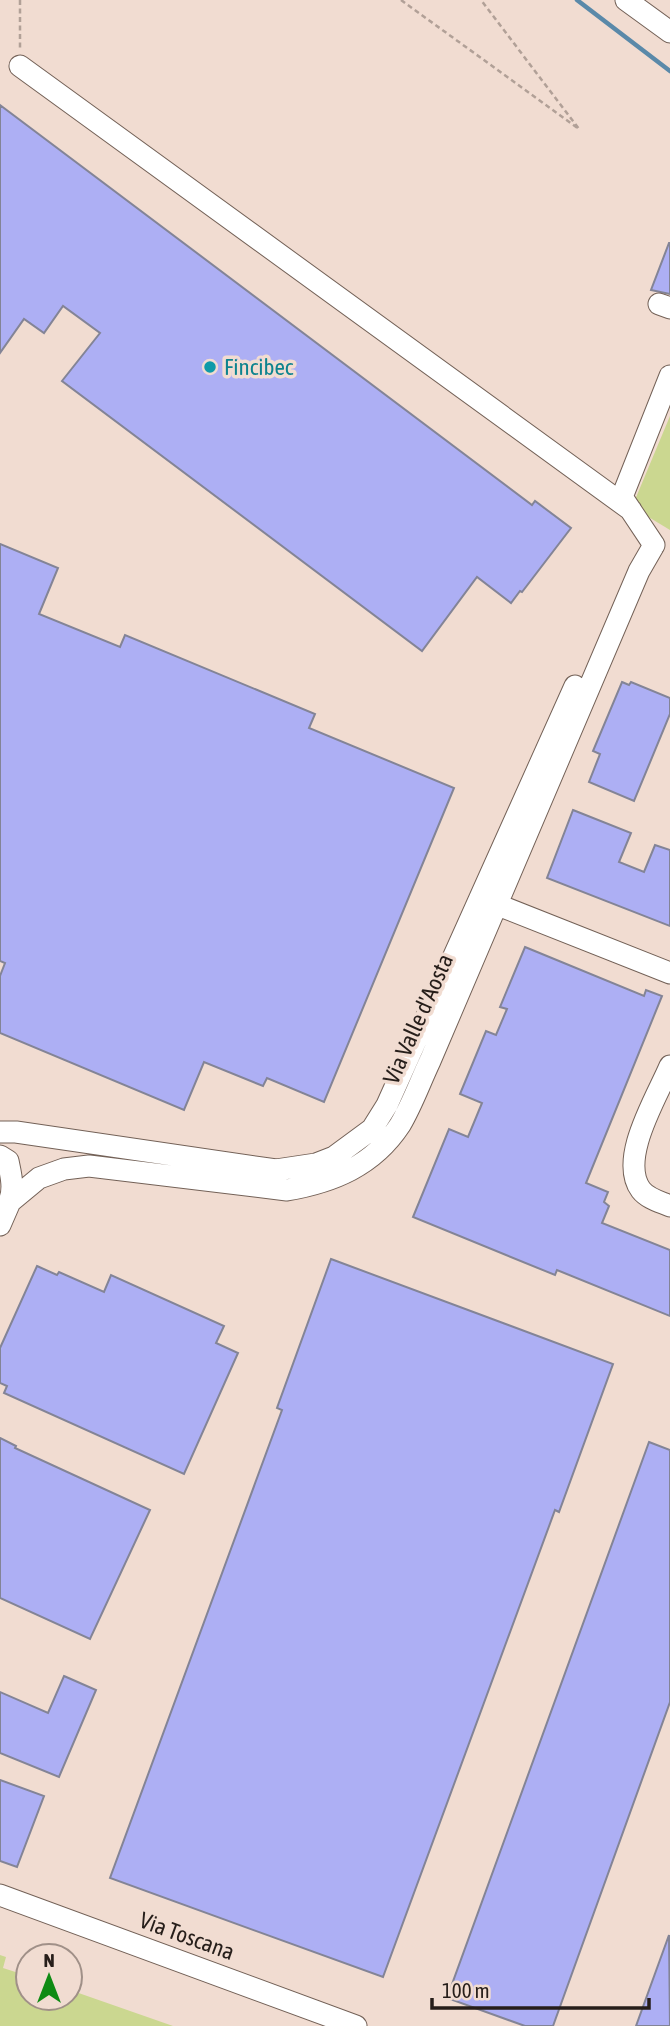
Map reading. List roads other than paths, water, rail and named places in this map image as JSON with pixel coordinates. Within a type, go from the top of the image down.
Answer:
[{"type":"street","points":[[626,0],[670,32]]},
{"type":"street","points":[[20,66],[631,510]]},
{"type":"street","points":[[662,544],[622,497],[670,376]]},
{"type":"street","name":"Via Valle d'Aosta","points":[[5,1207],[39,1178],[64,1169],[89,1166],[287,1190],[318,1185],[337,1178],[371,1158],[400,1125],[498,905],[639,571],[662,544]]},
{"type":"street","name":"Via Valle d'Aosta","points":[[0,1132],[16,1132],[276,1170],[316,1164],[334,1157],[372,1129],[387,1105],[629,565],[662,544]]},
{"type":"street","points":[[498,905],[670,973]]},
{"type":"street","points":[[670,1066],[639,1133],[634,1170],[641,1190],[670,1206]]},
{"type":"street","name":"Via Valle d'Aosta","points":[[0,1156],[8,1161],[12,1180],[0,1224]]},
{"type":"street","name":"Via Toscana","points":[[0,1895],[356,2026]]},
{"type":"waterway","points":[[577,0],[670,71]]},
{"type":"place","name":"Fincibec","points":[[210,367]]}]
